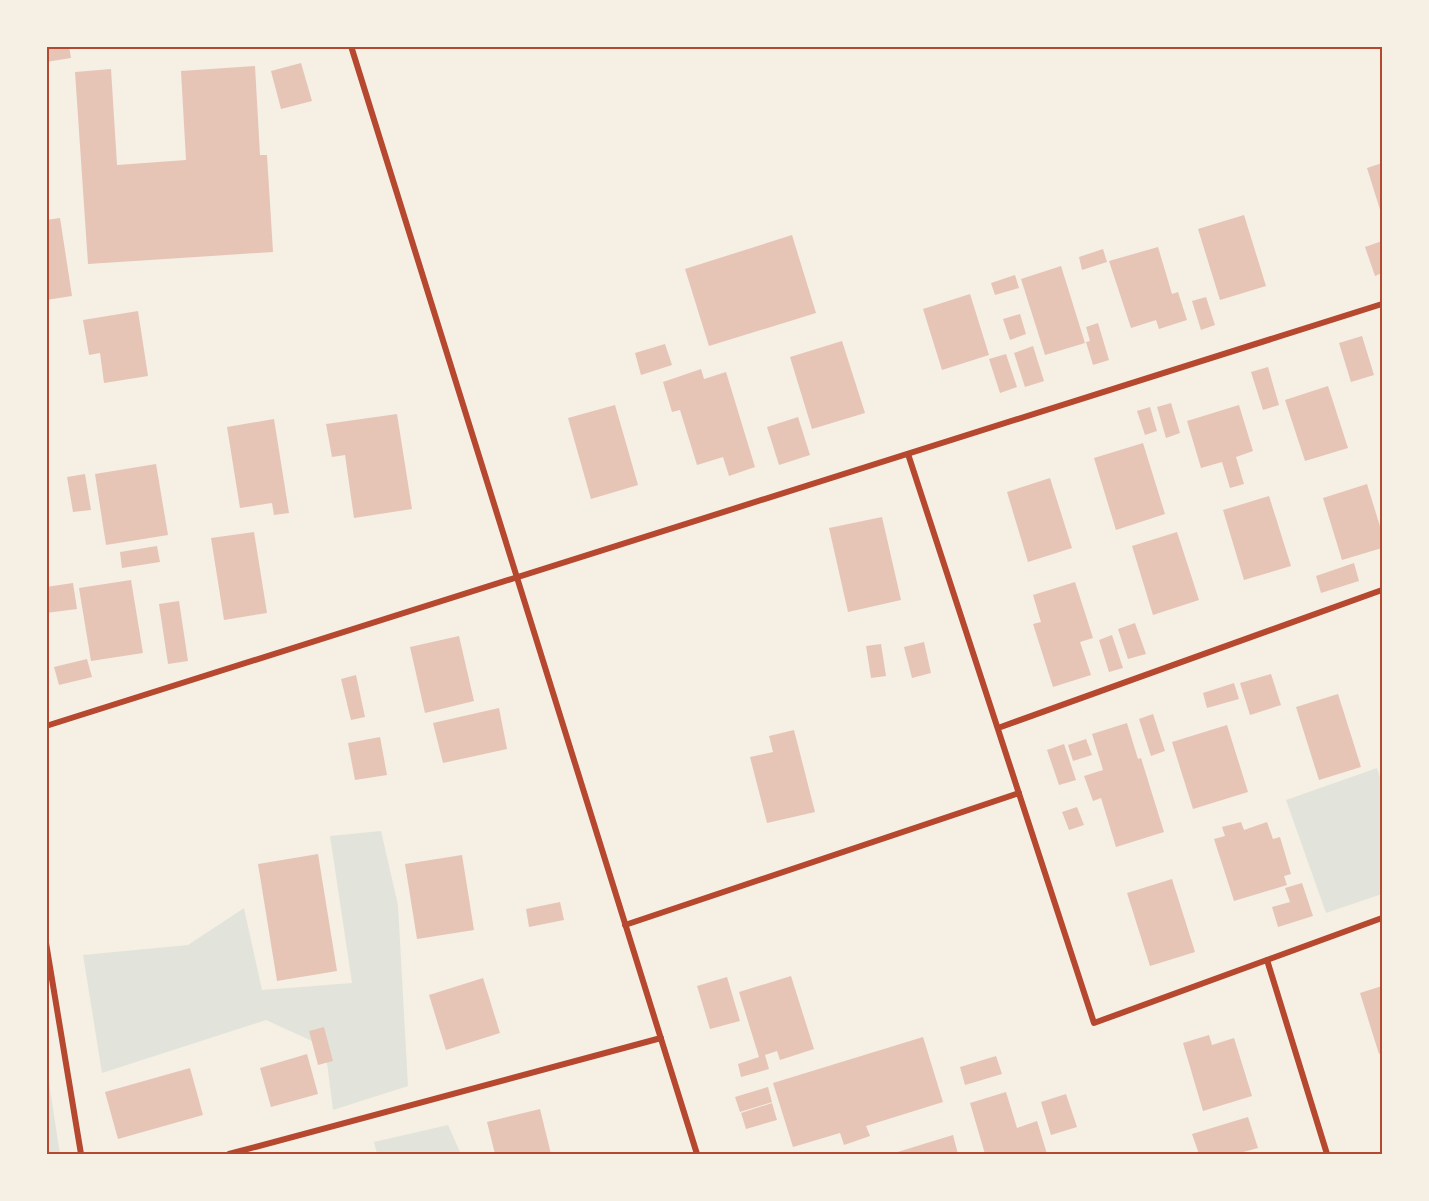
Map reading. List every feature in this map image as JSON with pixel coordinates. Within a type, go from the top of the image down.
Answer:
[{"type":"street","points":[[351,46],[697,1155]]},
{"type":"street","points":[[46,726],[1383,304]]},
{"type":"street","points":[[908,454],[1094,1023],[1383,918]]},
{"type":"street","points":[[998,728],[1383,590]]},
{"type":"street","points":[[625,925],[1019,793]]},
{"type":"street","points":[[46,943],[81,1155]]},
{"type":"street","points":[[1267,960],[1327,1155]]},
{"type":"street","points":[[229,1155],[661,1038]]},
{"type":"shaded area","points":[[1377,768],[1382,783],[1382,894],[1326,913],[1286,800]]},
{"type":"shaded area","points":[[381,831],[398,905],[408,1086],[333,1110],[325,1047],[266,1020],[102,1073],[83,955],[188,945],[244,908],[262,990],[352,983],[330,836]]},
{"type":"shaded area","points":[[47,1070],[60,1154],[47,1154]]},
{"type":"shaded area","points":[[448,1125],[461,1154],[377,1154],[374,1142]]},
{"type":"building","points":[[46,46],[69,46],[71,58],[46,62]]},
{"type":"building","points":[[301,63],[312,101],[281,109],[271,71]]},
{"type":"building","points":[[255,66],[260,155],[267,155],[273,252],[88,264],[75,72],[111,69],[117,165],[186,160],[181,71]]},
{"type":"building","points":[[1382,163],[1382,216],[1367,168]]},
{"type":"building","points":[[1244,215],[1266,286],[1220,300],[1198,229]]},
{"type":"building","points":[[60,218],[72,296],[46,300],[46,220]]},
{"type":"building","points":[[792,235],[816,313],[709,346],[685,269]]},
{"type":"building","points":[[1382,241],[1382,273],[1375,276],[1365,247]]},
{"type":"building","points":[[1158,247],[1172,294],[1178,292],[1187,320],[1159,329],[1156,320],[1131,328],[1109,261]]},
{"type":"building","points":[[1103,249],[1107,262],[1082,270],[1079,257]]},
{"type":"building","points":[[1061,266],[1085,343],[1045,355],[1021,279]]},
{"type":"building","points":[[1015,275],[1019,288],[995,295],[991,283]]},
{"type":"building","points":[[970,294],[989,355],[942,370],[923,309]]},
{"type":"building","points":[[1206,297],[1215,325],[1201,330],[1192,301]]},
{"type":"building","points":[[138,311],[148,376],[104,383],[100,353],[89,355],[83,320]]},
{"type":"building","points":[[1020,314],[1026,334],[1010,340],[1003,319]]},
{"type":"building","points":[[1098,323],[1109,360],[1093,365],[1086,342],[1090,341],[1086,327]]},
{"type":"building","points":[[1362,336],[1374,375],[1351,382],[1339,343]]},
{"type":"building","points":[[842,341],[865,413],[812,429],[790,357]]},
{"type":"building","points":[[665,344],[672,365],[641,375],[635,353]]},
{"type":"building","points":[[1033,346],[1044,381],[1025,387],[1014,353]]},
{"type":"building","points":[[1006,354],[1017,387],[1000,393],[989,359]]},
{"type":"building","points":[[1268,367],[1279,405],[1263,410],[1251,372]]},
{"type":"building","points":[[701,369],[704,379],[726,372],[755,467],[729,476],[723,457],[697,465],[680,410],[672,412],[663,382]]},
{"type":"building","points":[[1328,386],[1348,448],[1305,461],[1285,400]]},
{"type":"building","points":[[1171,403],[1180,433],[1166,438],[1157,407]]},
{"type":"building","points":[[615,405],[638,485],[591,499],[568,418]]},
{"type":"building","points":[[1239,405],[1253,451],[1236,457],[1244,484],[1230,488],[1222,462],[1201,468],[1187,421]]},
{"type":"building","points":[[1150,407],[1157,431],[1145,435],[1137,411]]},
{"type":"building","points":[[397,414],[412,509],[354,518],[345,455],[332,457],[326,424]]},
{"type":"building","points":[[798,417],[810,455],[779,465],[767,427]]},
{"type":"building","points":[[274,419],[289,513],[274,515],[272,503],[240,508],[227,427]]},
{"type":"building","points":[[1143,443],[1165,514],[1116,530],[1094,458]]},
{"type":"building","points":[[156,464],[168,535],[106,545],[95,474]]},
{"type":"building","points":[[85,474],[91,510],[73,512],[67,477]]},
{"type":"building","points":[[1050,478],[1072,548],[1028,562],[1007,492]]},
{"type":"building","points":[[1367,484],[1382,533],[1382,548],[1342,560],[1323,498]]},
{"type":"building","points":[[1269,496],[1291,566],[1244,580],[1223,510]]},
{"type":"building","points":[[882,517],[901,600],[848,612],[829,528]]},
{"type":"building","points":[[254,532],[267,613],[224,620],[211,538]]},
{"type":"building","points":[[1177,532],[1199,600],[1153,615],[1132,546]]},
{"type":"building","points":[[157,546],[160,562],[122,568],[120,552]]},
{"type":"building","points":[[1354,563],[1359,581],[1321,593],[1316,576]]},
{"type":"building","points":[[131,580],[143,653],[91,661],[79,588]]},
{"type":"building","points":[[1075,582],[1093,638],[1080,642],[1091,675],[1053,687],[1033,624],[1041,622],[1033,595]]},
{"type":"building","points":[[73,583],[77,609],[46,613],[46,587]]},
{"type":"building","points":[[179,601],[188,661],[168,664],[159,604]]},
{"type":"building","points":[[1135,623],[1146,654],[1128,659],[1118,629]]},
{"type":"building","points":[[1112,635],[1123,668],[1109,672],[1099,640]]},
{"type":"building","points":[[459,636],[474,701],[425,713],[410,647]]},
{"type":"building","points":[[924,642],[931,673],[912,678],[904,647]]},
{"type":"building","points":[[881,644],[886,676],[871,678],[866,646]]},
{"type":"building","points":[[87,659],[92,677],[59,685],[54,667]]},
{"type":"building","points":[[1271,674],[1281,705],[1250,715],[1240,683]]},
{"type":"building","points":[[356,675],[365,717],[351,720],[341,679]]},
{"type":"building","points":[[1234,683],[1239,699],[1207,708],[1203,693]]},
{"type":"building","points":[[1338,694],[1361,767],[1319,780],[1296,707]]},
{"type":"building","points":[[499,708],[507,749],[443,763],[433,723]]},
{"type":"building","points":[[1153,714],[1165,751],[1151,756],[1139,719]]},
{"type":"building","points":[[1127,723],[1138,759],[1141,758],[1164,832],[1116,847],[1101,798],[1093,801],[1084,776],[1103,770],[1092,734]]},
{"type":"building","points":[[1227,725],[1248,792],[1193,809],[1172,742]]},
{"type":"building","points":[[794,730],[815,812],[767,823],[750,757],[773,752],[769,736]]},
{"type":"building","points":[[380,737],[387,775],[355,780],[348,743]]},
{"type":"building","points":[[1086,739],[1092,755],[1073,761],[1068,745]]},
{"type":"building","points":[[1064,744],[1076,780],[1059,785],[1047,750]]},
{"type":"building","points":[[1077,807],[1084,825],[1069,830],[1062,812]]},
{"type":"building","points":[[1241,822],[1244,830],[1267,822],[1273,839],[1280,837],[1291,874],[1284,876],[1287,885],[1234,901],[1214,839],[1225,836],[1222,827]]},
{"type":"building","points":[[318,854],[337,971],[277,981],[258,864]]},
{"type":"building","points":[[462,855],[474,930],[417,939],[405,864]]},
{"type":"building","points":[[1172,879],[1195,952],[1150,966],[1127,893]]},
{"type":"building","points":[[1302,883],[1313,916],[1278,927],[1272,907],[1290,902],[1285,888]]},
{"type":"building","points":[[560,902],[564,920],[529,927],[526,909]]},
{"type":"building","points":[[791,976],[814,1049],[780,1060],[777,1051],[765,1055],[769,1069],[741,1077],[738,1064],[759,1057],[739,992]]},
{"type":"building","points":[[727,977],[740,1021],[710,1029],[697,986]]},
{"type":"building","points":[[483,978],[500,1033],[446,1050],[429,995]]},
{"type":"building","points":[[1382,986],[1382,1052],[1379,1054],[1360,993]]},
{"type":"building","points":[[324,1027],[333,1061],[318,1065],[309,1031]]},
{"type":"building","points":[[1209,1035],[1212,1045],[1234,1038],[1252,1096],[1203,1111],[1183,1043]]},
{"type":"building","points":[[923,1037],[943,1102],[866,1126],[870,1136],[844,1145],[840,1133],[793,1147],[773,1083]]},
{"type":"building","points":[[307,1054],[318,1094],[271,1107],[260,1068]]},
{"type":"building","points":[[996,1056],[1002,1074],[965,1085],[960,1067]]},
{"type":"building","points":[[190,1068],[203,1115],[118,1139],[105,1092]]},
{"type":"building","points":[[768,1087],[772,1102],[740,1112],[735,1097]]},
{"type":"building","points":[[1006,1092],[1017,1128],[1037,1121],[1047,1154],[985,1154],[970,1103]]},
{"type":"building","points":[[1066,1094],[1077,1127],[1051,1135],[1041,1102]]},
{"type":"building","points":[[772,1103],[777,1120],[746,1129],[741,1113]]},
{"type":"building","points":[[540,1109],[551,1154],[495,1154],[487,1122]]},
{"type":"building","points":[[1248,1117],[1258,1148],[1236,1154],[1199,1154],[1192,1134]]},
{"type":"building","points":[[953,1135],[958,1154],[891,1154]]}]
